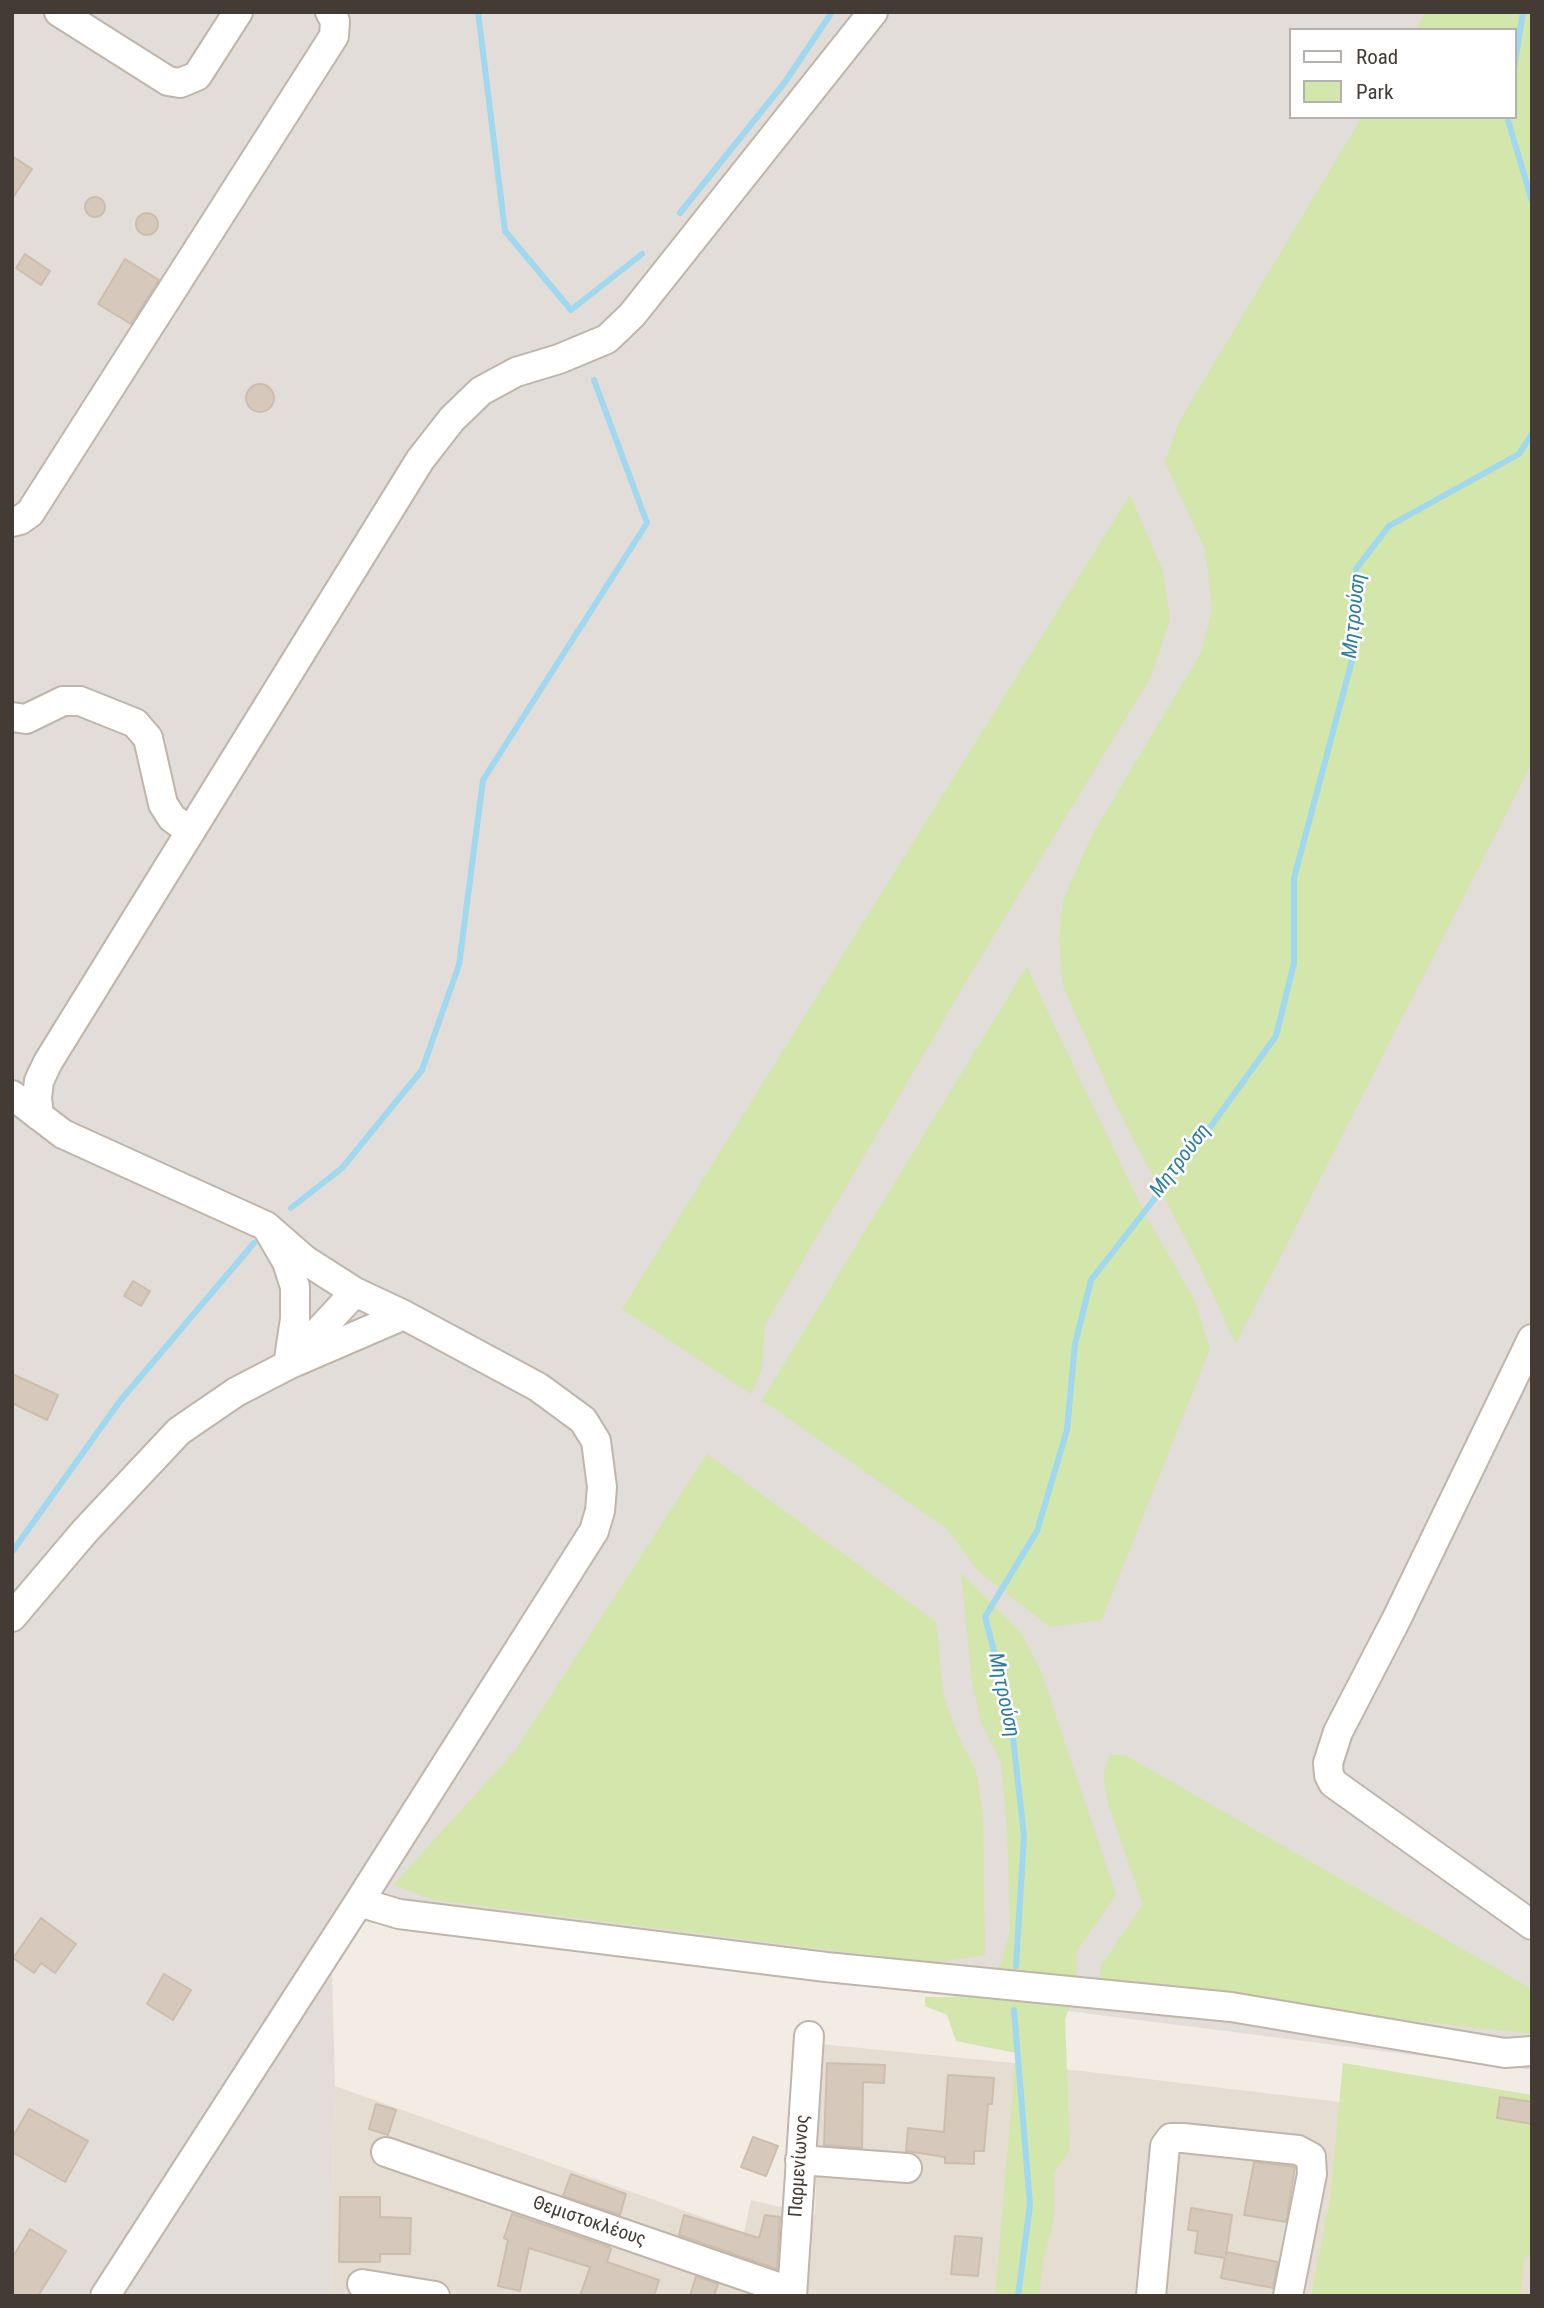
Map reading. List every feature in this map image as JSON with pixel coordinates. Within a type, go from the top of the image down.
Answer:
[{"type":"street","points":[[59,12],[168,81],[180,83],[197,76],[238,12]]},
{"type":"street","points":[[12,522],[30,513],[334,36],[335,21],[330,12]]},
{"type":"street","points":[[39,1116],[39,1081],[48,1062],[420,460],[452,419],[481,391],[516,372],[559,359],[607,339],[632,315],[873,12]]},
{"type":"street","points":[[12,717],[26,719],[63,701],[80,701],[135,723],[148,738],[163,804],[172,818],[190,831]]},
{"type":"street","points":[[12,1095],[63,1134],[266,1226],[305,1260],[355,1292],[404,1315],[538,1387],[583,1420],[596,1441],[602,1487],[600,1511],[594,1531],[105,2296]]},
{"type":"street","points":[[266,1226],[286,1262],[295,1287],[295,1319],[288,1365]]},
{"type":"street","points":[[288,1365],[355,1292]]},
{"type":"street","points":[[12,1617],[85,1531],[179,1432],[236,1392],[288,1365],[404,1315]]},
{"type":"street","points":[[1532,1339],[1397,1618],[1338,1732],[1328,1763],[1333,1783],[1532,1925]]},
{"type":"street","points":[[359,1902],[399,1914],[826,1967],[1231,2007],[1505,2053],[1532,2051]]},
{"type":"street","name":"Παρμενίωνος","points":[[792,2294],[808,2036]]},
{"type":"street","points":[[1152,2296],[1165,2146],[1171,2138],[1183,2138],[1298,2150],[1311,2157],[1312,2174],[1288,2296]]},
{"type":"street","name":"Θεμιστοκλέους","points":[[386,2151],[792,2294]]},
{"type":"street","points":[[800,2160],[907,2168]]},
{"type":"street","points":[[362,2284],[435,2296]]},
{"type":"shaded area","points":[[12,12],[1532,12],[1532,2070],[359,1921],[332,1973],[335,2086],[331,2296],[12,2296]]},
{"type":"shaded area","points":[[820,2044],[1014,2063],[1532,2125],[1532,2296],[331,2296],[335,2086],[744,2232],[751,2200],[815,2215]]},
{"type":"green space","points":[[1426,12],[1532,12],[1532,763],[1236,1344],[1197,1261],[1114,1101],[1063,986],[1059,939],[1063,901],[1092,835],[1201,653],[1212,609],[1205,549],[1165,462],[1179,422],[1361,119],[1516,119],[1516,28],[1416,28]]},
{"type":"green space","points":[[1130,495],[1163,571],[1170,620],[1152,675],[972,972],[765,1325],[762,1369],[751,1394],[622,1309]]},
{"type":"green space","points":[[1027,966],[1145,1214],[1195,1301],[1210,1349],[1102,1620],[1050,1627],[978,1571],[947,1529],[762,1400]]},
{"type":"green space","points":[[707,1454],[936,1622],[943,1693],[956,1731],[976,1771],[983,1813],[985,1955],[931,1963],[434,1900],[393,1885],[515,1751]]},
{"type":"green space","points":[[961,1573],[1021,1633],[1041,1671],[1116,1895],[1077,1951],[1076,1993],[1065,2019],[1070,2150],[1054,2172],[1054,2219],[1043,2261],[1039,2296],[995,2296],[1016,2053],[956,2041],[947,2015],[925,2006],[925,1997],[954,1997],[987,1986],[1003,1959],[1010,1930],[1007,1826],[1001,1762],[981,1722],[972,1682]]},
{"type":"green space","points":[[1110,1755],[1125,1755],[1532,1989],[1532,2034],[1099,1986],[1101,1966],[1143,1904],[1108,1804],[1103,1775]]},
{"type":"green space","points":[[1343,2063],[1532,2095],[1532,2253],[1524,2259],[1520,2296],[1311,2296],[1330,2200]]},
{"type":"building","points":[[12,156],[32,169],[12,199]]},
{"type":"building","points":[[95,197],[102,200],[105,207],[102,214],[95,217],[88,214],[85,207],[88,200]]},
{"type":"building","points":[[147,213],[155,216],[158,224],[155,232],[147,235],[139,232],[136,224],[139,216]]},
{"type":"building","points":[[25,254],[50,271],[41,285],[16,268]]},
{"type":"building","points":[[125,259],[159,280],[131,324],[98,304]]},
{"type":"building","points":[[260,384],[270,388],[274,398],[270,408],[260,412],[250,408],[246,398],[250,388]]},
{"type":"building","points":[[133,1281],[150,1291],[141,1306],[124,1296]]},
{"type":"building","points":[[12,1374],[58,1395],[47,1420],[12,1403]]},
{"type":"building","points":[[41,1918],[76,1944],[55,1973],[41,1963],[34,1973],[13,1958]]},
{"type":"building","points":[[164,1974],[191,1990],[173,2020],[147,2004]]},
{"type":"building","points":[[827,2063],[885,2065],[884,2083],[863,2082],[862,2148],[824,2145]]},
{"type":"building","points":[[948,2075],[994,2078],[992,2104],[988,2104],[984,2151],[974,2151],[974,2164],[945,2163],[945,2157],[906,2151],[908,2128],[944,2132]]},
{"type":"building","points":[[1500,2097],[1532,2102],[1532,2124],[1497,2118]]},
{"type":"building","points":[[376,2104],[396,2110],[388,2135],[369,2129]]},
{"type":"building","points":[[29,2109],[88,2141],[65,2182],[12,2152],[12,2138]]},
{"type":"building","points":[[753,2137],[778,2146],[766,2176],[741,2167]]},
{"type":"building","points":[[1254,2162],[1295,2167],[1286,2222],[1244,2215]]},
{"type":"building","points":[[571,2174],[626,2194],[620,2215],[563,2196]]},
{"type":"building","points":[[340,2197],[380,2197],[380,2217],[411,2218],[410,2254],[380,2254],[380,2262],[339,2262]]},
{"type":"building","points":[[1191,2208],[1232,2215],[1226,2252],[1278,2262],[1273,2288],[1221,2278],[1225,2258],[1195,2253],[1198,2231],[1188,2230]]},
{"type":"building","points":[[512,2214],[609,2247],[611,2249],[607,2262],[659,2280],[654,2296],[580,2296],[590,2267],[529,2248],[520,2291],[498,2286],[508,2240],[504,2238]]},
{"type":"building","points":[[684,2215],[759,2238],[765,2215],[780,2217],[777,2269],[679,2235]]},
{"type":"building","points":[[30,2229],[66,2251],[38,2296],[12,2296],[12,2258]]},
{"type":"building","points":[[955,2236],[982,2238],[978,2276],[951,2274]]},
{"type":"building","points":[[696,2276],[718,2284],[714,2296],[690,2296]]},
{"type":"waterway","points":[[478,12],[505,231],[571,310],[642,254]]},
{"type":"waterway","points":[[680,213],[785,82],[832,12]]},
{"type":"waterway","name":"Μητρούση","points":[[1516,56],[1523,12]]},
{"type":"waterway","name":"Μητρούση","points":[[1508,119],[1532,201]]},
{"type":"waterway","points":[[291,1208],[342,1168],[422,1070],[459,965],[483,780],[647,523],[594,380]]},
{"type":"waterway","name":"Μητρούση","points":[[1016,1966],[1024,1836],[1010,1711],[985,1617],[1037,1531],[1067,1430],[1075,1344],[1091,1280],[1206,1133],[1276,1036],[1294,963],[1294,878],[1355,649],[1356,569],[1389,526],[1519,454],[1532,434]]},
{"type":"waterway","points":[[12,1552],[120,1401],[254,1243]]},
{"type":"waterway","name":"Μητρούση","points":[[1014,2010],[1030,2205],[1018,2296]]}]
